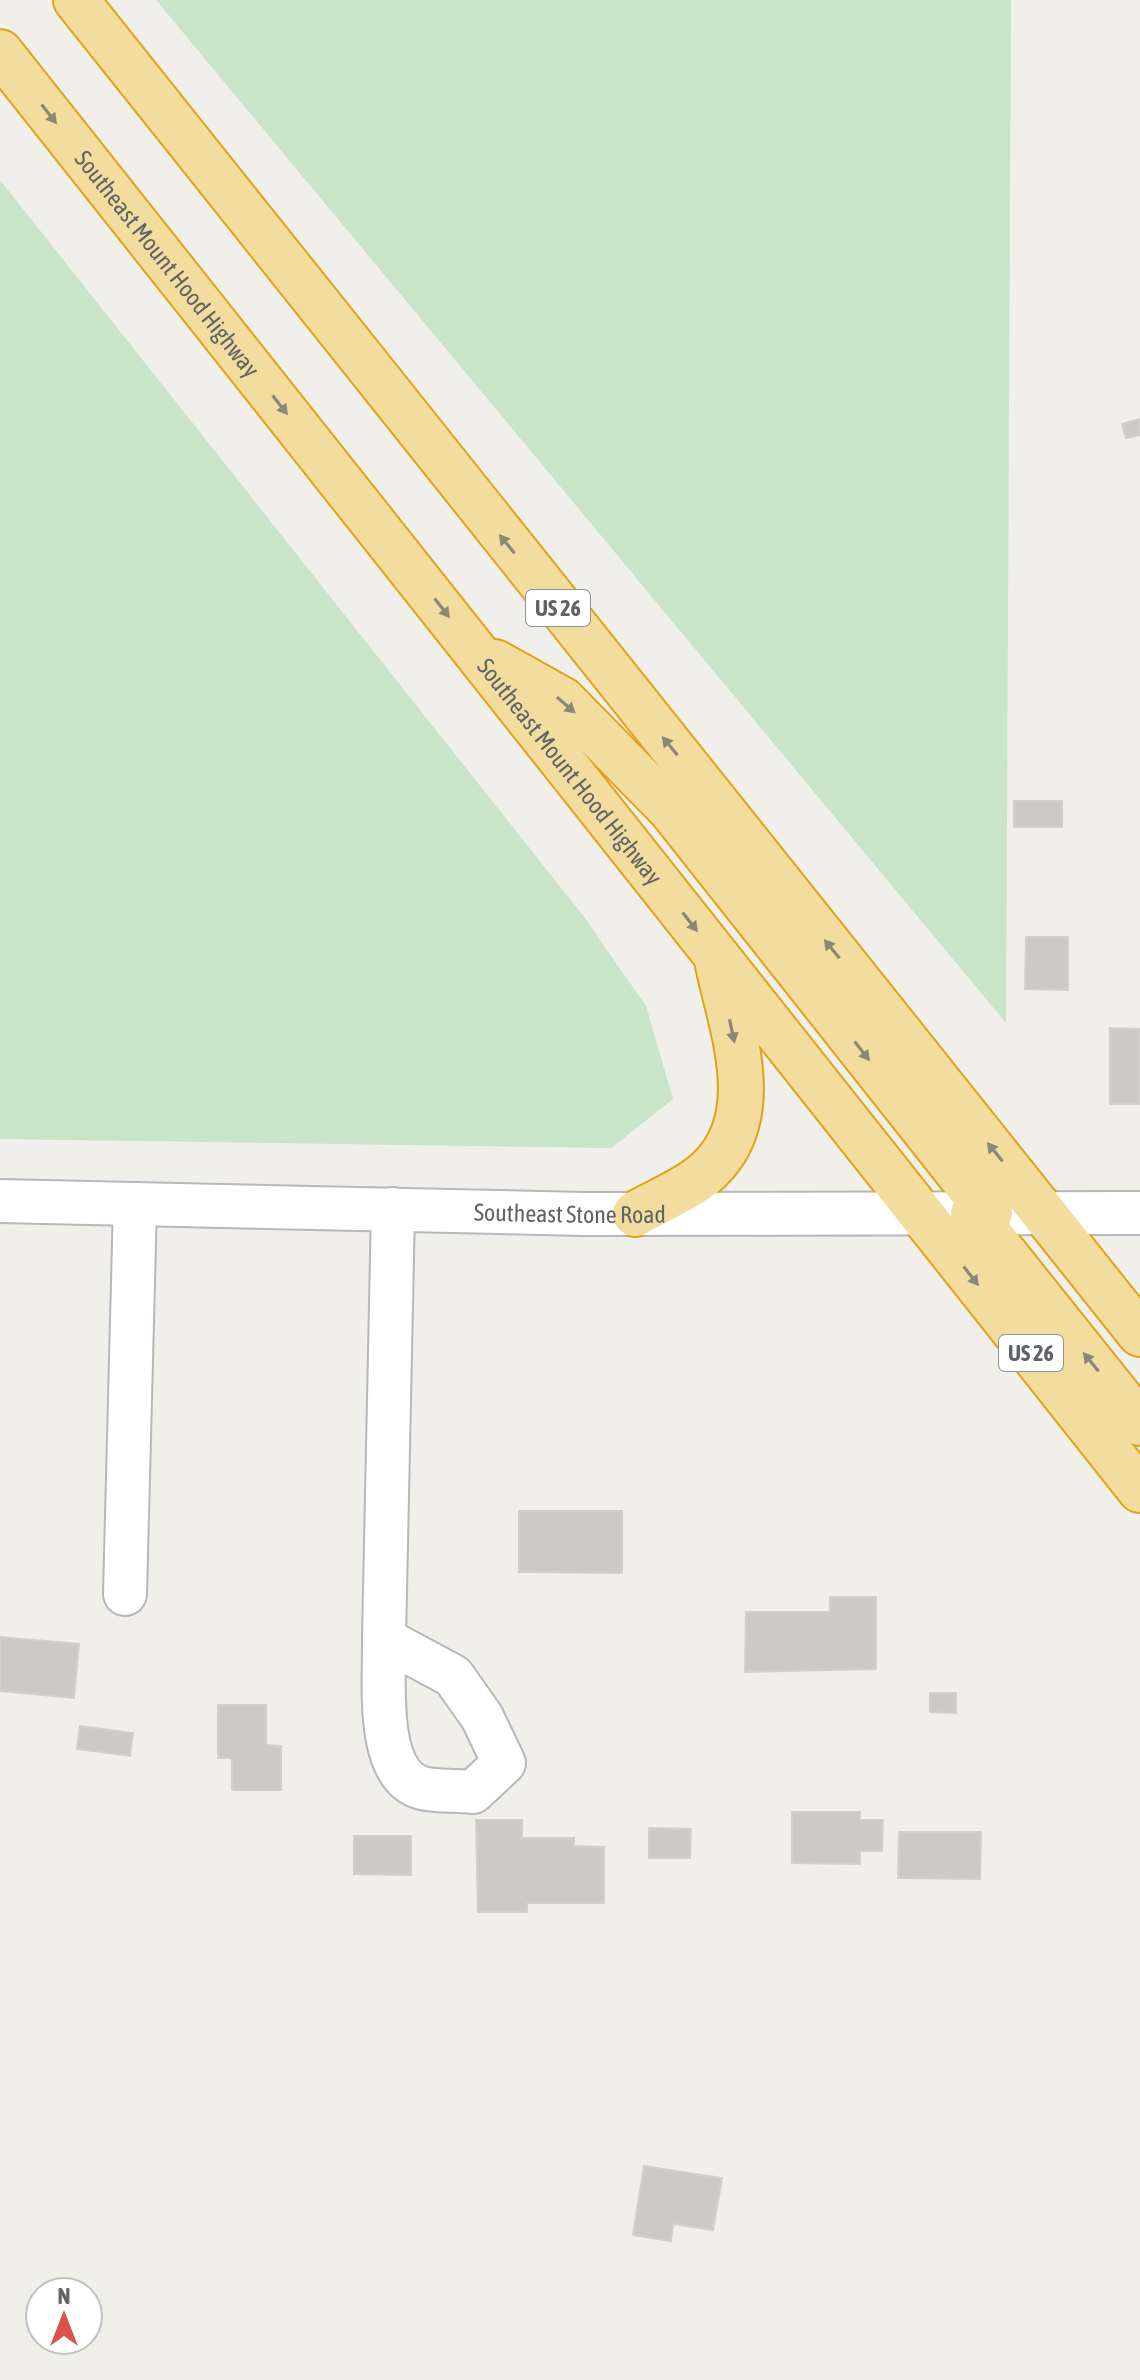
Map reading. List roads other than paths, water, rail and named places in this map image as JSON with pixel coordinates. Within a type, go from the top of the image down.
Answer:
[{"type":"highway","name":"US 26","points":[[76,0],[1140,1334]]},
{"type":"highway","name":"Southeast Mount Hood Highway","points":[[0,52],[1140,1490]]},
{"type":"highway","points":[[476,651],[563,700],[671,810],[1140,1423]]},
{"type":"highway","points":[[635,1214],[709,1170],[737,1123],[742,1094],[740,1071],[716,955]]},
{"type":"street","name":"Southeast Stone Road","points":[[0,1201],[635,1214],[1140,1213]]},
{"type":"street","points":[[125,1594],[135,1204]]},
{"type":"street","points":[[384,1639],[393,1209]]}]
